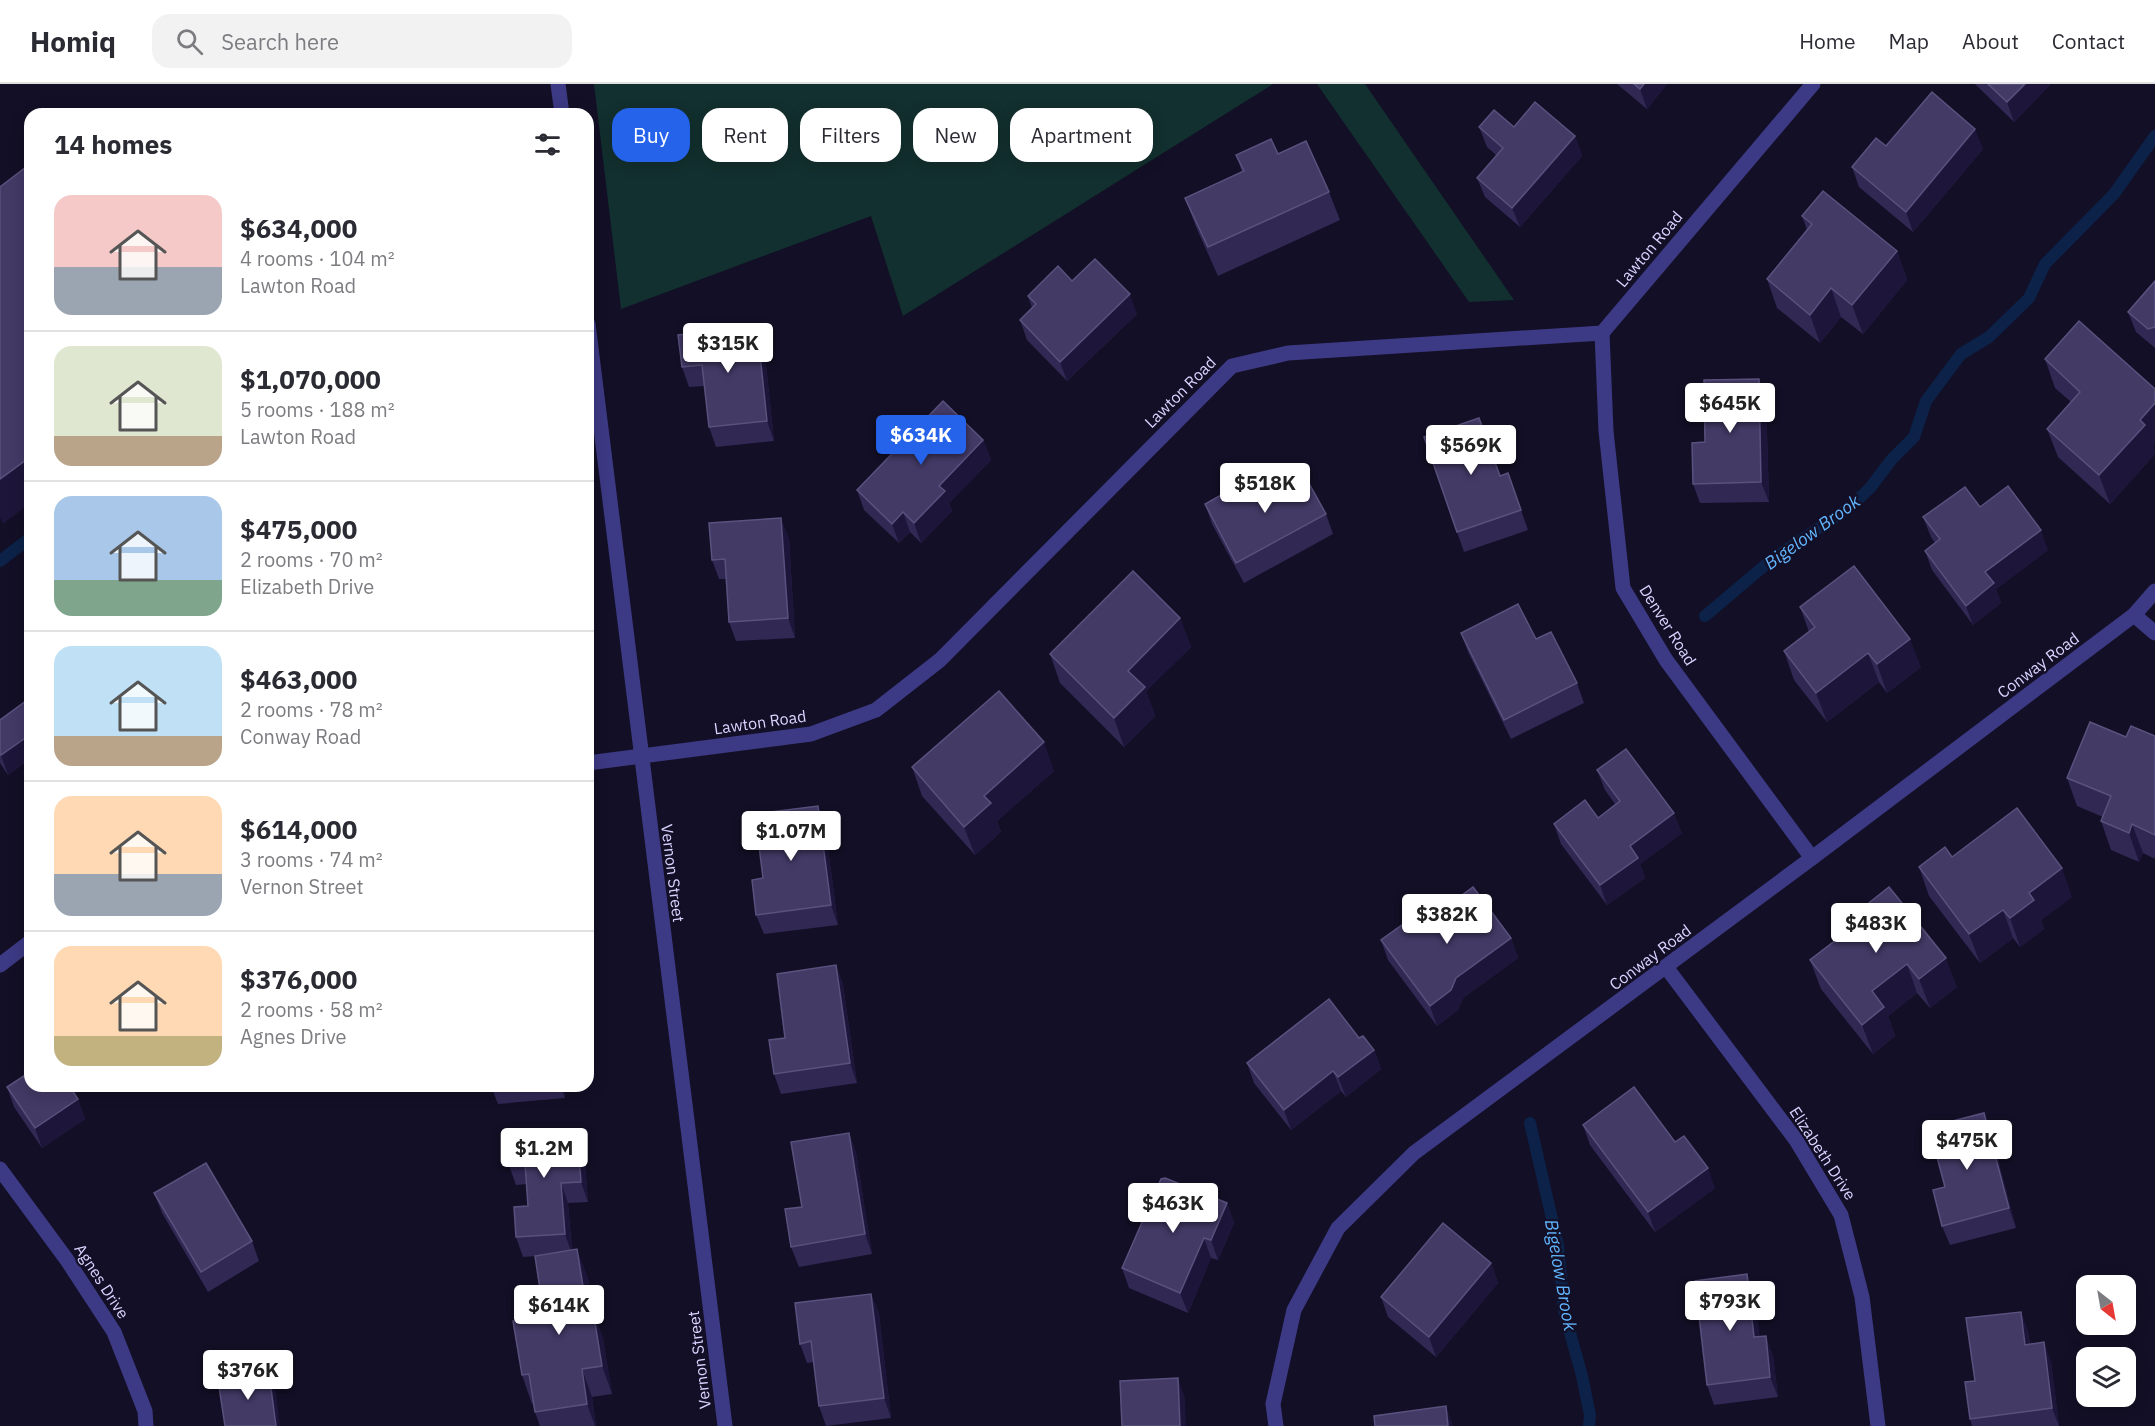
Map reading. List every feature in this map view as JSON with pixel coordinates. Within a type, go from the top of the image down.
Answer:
[{"type":"street","points":[[558,84],[561,108]]},
{"type":"street","name":"Lawton Road","points":[[594,763],[811,734],[876,710],[940,660],[1232,366],[1288,353],[1602,333],[1813,84]]},
{"type":"street","name":"Denver Road","points":[[1602,333],[1606,431],[1623,588],[1666,660],[1812,858]]},
{"type":"street","name":"Vernon Street","points":[[594,374],[725,1426]]},
{"type":"street","name":"Conway Road","points":[[1275,1426],[1273,1404],[1294,1310],[1338,1228],[1414,1153],[1812,858],[2134,615],[2155,591]]},
{"type":"street","points":[[2134,615],[2155,633]]},
{"type":"street","points":[[0,965],[24,947]]},
{"type":"street","name":"Elizabeth Drive","points":[[1666,967],[1796,1140],[1841,1215],[1862,1298],[1878,1426]]},
{"type":"street","name":"Agnes Drive","points":[[0,1169],[67,1260],[114,1332],[145,1411],[146,1426]]},
{"type":"green space","points":[[594,84],[1273,84],[1153,159],[1153,108],[1010,108],[1010,162],[1149,162],[903,316],[871,216],[621,309]]},
{"type":"green space","points":[[1317,84],[1365,84],[1514,300],[1469,302]]},
{"type":"building","points":[[1634,84],[1644,84],[1640,89]]},
{"type":"building","points":[[1988,84],[2025,84],[2007,102]]},
{"type":"building","points":[[1932,92],[1975,129],[1906,212],[1852,167],[1876,138],[1886,146]]},
{"type":"building","points":[[1535,102],[1575,136],[1512,208],[1477,178],[1503,148],[1479,127],[1494,110],[1514,127]]},
{"type":"building","points":[[1271,139],[1278,154],[1306,141],[1329,192],[1208,247],[1185,198],[1244,171],[1236,155]]},
{"type":"building","points":[[24,169],[24,461],[0,479],[0,187]]},
{"type":"building","points":[[1823,191],[1897,251],[1852,305],[1831,288],[1810,315],[1767,279],[1812,224],[1802,216]]},
{"type":"building","points":[[1095,259],[1130,294],[1060,362],[1020,320],[1036,304],[1028,296],[1058,266],[1072,281]]},
{"type":"building","points":[[2155,281],[2155,327],[2148,329],[2128,312]]},
{"type":"building","points":[[2079,321],[2155,389],[2155,403],[2140,420],[2145,425],[2099,475],[2047,429],[2080,392],[2045,359]]},
{"type":"building","points":[[757,326],[767,421],[709,427],[702,365],[682,367],[678,335]]},
{"type":"building","points":[[1759,379],[1761,482],[1693,484],[1692,443],[1705,442],[1704,380]]},
{"type":"building","points":[[943,401],[983,440],[939,486],[945,491],[914,523],[903,512],[892,524],[857,490]]},
{"type":"building","points":[[1479,418],[1500,476],[1508,473],[1521,510],[1457,532],[1424,437]]},
{"type":"building","points":[[1300,467],[1326,514],[1236,563],[1205,504],[1237,486],[1243,498]]},
{"type":"building","points":[[2008,486],[2041,530],[1985,572],[1994,583],[1966,606],[1925,551],[1940,539],[1923,517],[1965,487],[1980,507]]},
{"type":"building","points":[[781,518],[788,618],[729,622],[725,559],[712,560],[709,523]]},
{"type":"building","points":[[1854,566],[1910,639],[1877,664],[1868,653],[1816,693],[1784,651],[1815,627],[1800,607]]},
{"type":"building","points":[[1133,571],[1180,618],[1128,671],[1145,687],[1114,718],[1050,654]]},
{"type":"building","points":[[1518,604],[1536,639],[1551,632],[1577,683],[1504,720],[1461,633]]},
{"type":"building","points":[[999,691],[1044,742],[984,796],[991,803],[964,827],[912,767]]},
{"type":"building","points":[[24,702],[24,739],[1,755],[0,754],[0,720]]},
{"type":"building","points":[[2090,722],[2126,737],[2131,726],[2155,736],[2155,835],[2132,824],[2129,833],[2101,821],[2111,796],[2067,778]]},
{"type":"building","points":[[1626,749],[1674,813],[1630,846],[1638,858],[1600,885],[1554,824],[1585,800],[1598,818],[1620,801],[1597,770]]},
{"type":"building","points":[[818,806],[831,905],[756,915],[752,880],[763,878],[755,814]]},
{"type":"building","points":[[2017,808],[2062,868],[2029,893],[2034,900],[2010,918],[2003,910],[1969,934],[1919,867],[1945,847],[1952,857]]},
{"type":"building","points":[[1473,887],[1511,938],[1456,978],[1451,990],[1430,1006],[1381,940],[1406,922],[1413,931]]},
{"type":"building","points":[[1889,887],[1946,958],[1919,979],[1907,964],[1872,991],[1884,1007],[1862,1025],[1810,960],[1867,916],[1861,909]]},
{"type":"building","points":[[836,965],[850,1063],[774,1074],[769,1040],[785,1038],[777,974]]},
{"type":"building","points":[[1329,999],[1359,1038],[1363,1036],[1374,1050],[1338,1077],[1333,1071],[1284,1110],[1247,1063]]},
{"type":"building","points":[[24,1076],[24,1092],[73,1092],[78,1099],[35,1128],[7,1087]]},
{"type":"building","points":[[1634,1087],[1675,1142],[1684,1136],[1708,1168],[1648,1212],[1583,1125]]},
{"type":"building","points":[[1984,1113],[2009,1208],[1942,1226],[1933,1190],[1945,1187],[1929,1127]]},
{"type":"building","points":[[577,1130],[581,1182],[561,1183],[565,1234],[516,1237],[514,1207],[528,1206],[525,1163],[509,1165],[507,1135]]},
{"type":"building","points":[[849,1133],[865,1234],[791,1247],[785,1209],[802,1207],[791,1142]]},
{"type":"building","points":[[206,1163],[252,1241],[201,1272],[154,1193]]},
{"type":"building","points":[[1165,1178],[1227,1203],[1211,1240],[1204,1238],[1180,1293],[1122,1268],[1161,1179]]},
{"type":"building","points":[[1443,1223],[1491,1263],[1429,1337],[1381,1297]]},
{"type":"building","points":[[577,1249],[587,1311],[593,1310],[602,1366],[582,1369],[587,1404],[535,1412],[529,1374],[522,1375],[513,1321],[544,1316],[535,1256]]},
{"type":"building","points":[[1747,1274],[1754,1337],[1766,1336],[1770,1377],[1707,1385],[1695,1281]]},
{"type":"building","points":[[871,1294],[884,1398],[819,1406],[811,1341],[800,1344],[795,1303]]},
{"type":"building","points":[[2021,1312],[2025,1345],[2044,1342],[2052,1408],[1970,1419],[1965,1382],[1975,1381],[1966,1318]]},
{"type":"building","points":[[269,1373],[276,1426],[225,1426],[218,1380]]},
{"type":"building","points":[[1178,1378],[1180,1426],[1122,1426],[1120,1381]]},
{"type":"building","points":[[1446,1406],[1448,1426],[1375,1426],[1374,1416]]},
{"type":"waterway","name":"Bigelow Brook","points":[[1705,616],[1770,561],[1850,507],[1870,488],[1892,459],[1914,437],[1926,401],[1961,354],[1989,337],[2029,298],[2045,264],[2114,194],[2155,136]]},
{"type":"waterway","points":[[0,561],[24,543]]},
{"type":"waterway","name":"Bigelow Brook","points":[[1530,1123],[1558,1245],[1564,1311],[1582,1376],[1590,1415],[1589,1426]]}]
